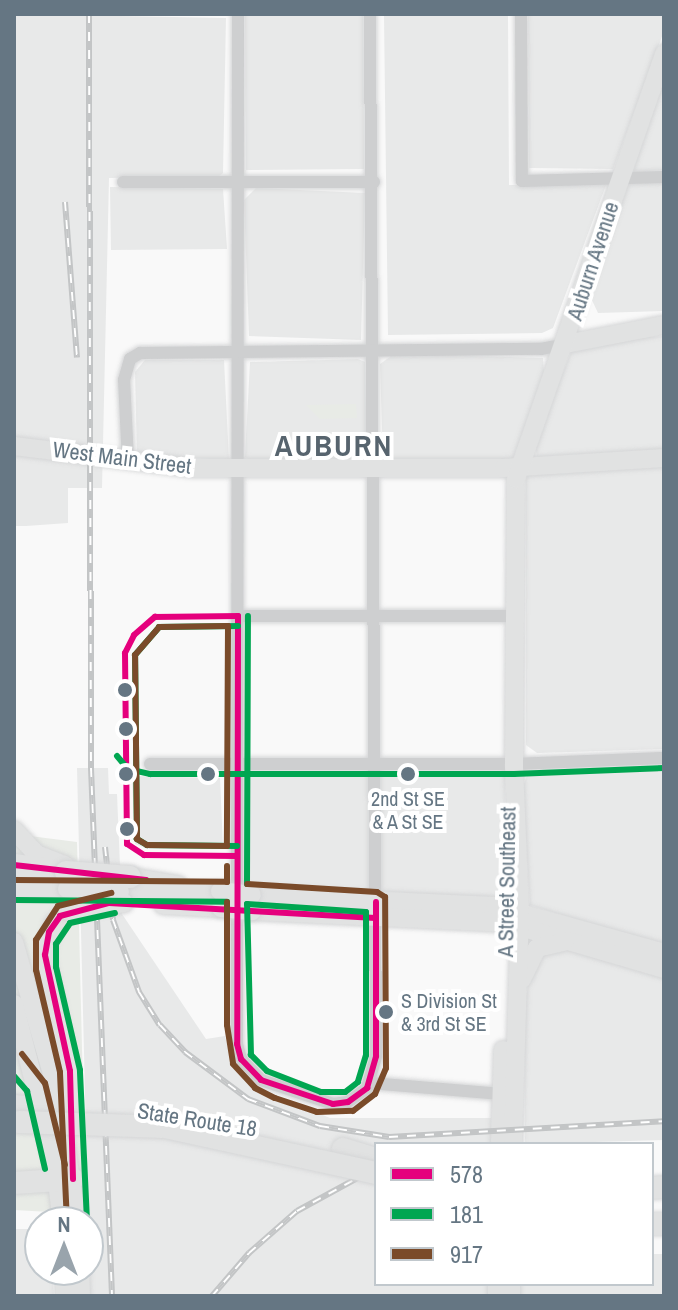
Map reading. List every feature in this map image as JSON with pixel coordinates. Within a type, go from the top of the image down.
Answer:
[{"type":"highway","points":[[17,865],[130,892]]},
{"type":"highway","name":"State Route 18","points":[[17,1113],[176,1115],[343,1149],[374,1158]]},
{"type":"highway","name":"State Route 18","points":[[17,1113],[165,1127],[374,1173]]},
{"type":"highway","points":[[343,1149],[374,1153]]},
{"type":"highway","points":[[14,1183],[67,1172]]},
{"type":"main road","name":"Auburn Avenue","points":[[519,468],[566,344],[619,178],[664,53]]},
{"type":"main road","points":[[581,296],[590,319],[609,332]]},
{"type":"main road","points":[[566,344],[609,332],[664,325]]},
{"type":"main road","name":"West Main Street","points":[[14,446],[128,461],[239,468],[519,468],[664,458]]},
{"type":"main road","name":"A Street Southeast","points":[[500,1142],[513,917],[514,616],[519,468]]},
{"type":"main road","points":[[14,830],[66,875]]},
{"type":"main road","points":[[17,889],[66,875]]},
{"type":"main road","points":[[64,1206],[70,1071],[45,955],[54,923],[68,911],[130,892],[252,903],[513,917],[664,953]]},
{"type":"main road","points":[[130,892],[198,906],[220,900]]},
{"type":"main road","points":[[513,917],[580,944],[664,969]]},
{"type":"main road","name":"A Street Southeast","points":[[513,917],[517,993],[513,1142]]},
{"type":"main road","points":[[14,942],[49,1053],[74,1206]]},
{"type":"main road","points":[[517,993],[537,948],[555,942],[580,944]]},
{"type":"main road","points":[[14,1004],[36,1086],[67,1172]]},
{"type":"main road","points":[[14,1061],[36,1086]]},
{"type":"street","points":[[238,14],[237,1025],[241,1059],[261,1080],[279,1089],[333,1104],[348,1102],[370,1083],[376,1056],[376,351],[370,14]]},
{"type":"street","points":[[521,14],[522,181],[664,177]]},
{"type":"street","points":[[123,182],[374,182]]},
{"type":"street","points":[[128,461],[123,395],[130,359],[145,352],[541,349],[566,344]]},
{"type":"street","points":[[238,616],[514,616]]},
{"type":"street","points":[[150,764],[514,764],[664,758]]},
{"type":"street","points":[[370,1083],[502,1094]]},
{"type":"shaded area","points":[[14,14],[226,18],[223,173],[218,177],[109,178],[102,488],[68,488],[68,523],[26,526],[14,526]]},
{"type":"shaded area","points":[[245,14],[363,14],[364,169],[246,170]]},
{"type":"shaded area","points":[[508,14],[509,185],[606,185],[553,328],[542,333],[388,335],[384,16]]},
{"type":"shaded area","points":[[528,14],[664,14],[664,31],[613,169],[529,168]]},
{"type":"shaded area","points":[[664,75],[664,170],[635,172],[632,169]]},
{"type":"shaded area","points":[[664,182],[664,311],[598,313],[591,298],[619,195],[627,184]]},
{"type":"shaded area","points":[[110,187],[223,189],[227,249],[111,250]]},
{"type":"shaded area","points":[[256,188],[365,193],[361,340],[249,336],[244,200]]},
{"type":"shaded area","points":[[664,336],[664,454],[537,457],[535,444],[571,352],[604,340]]},
{"type":"shaded area","points":[[394,354],[543,358],[544,372],[510,462],[383,460],[380,364]]},
{"type":"shaded area","points":[[358,359],[365,362],[367,458],[252,462],[245,457],[250,362]]},
{"type":"shaded area","points":[[145,360],[224,360],[229,460],[137,455],[135,372]]},
{"type":"shaded area","points":[[356,404],[357,418],[320,419],[306,405]]},
{"type":"shaded area","points":[[664,464],[664,749],[537,753],[526,745],[526,475]]},
{"type":"shaded area","points":[[664,767],[664,947],[530,905],[523,787],[527,775]]},
{"type":"shaded area","points":[[77,768],[108,768],[109,794],[117,794],[122,914],[206,1039],[225,1036],[233,1068],[248,1084],[330,1118],[491,1118],[491,1142],[374,1142],[374,1286],[490,1286],[489,1296],[90,1296],[90,1286],[104,1286],[104,1206],[88,1206]]},
{"type":"shaded area","points":[[249,771],[505,771],[504,896],[497,900],[247,881]]},
{"type":"shaded area","points":[[132,776],[220,778],[223,848],[148,849],[135,844]]},
{"type":"shaded area","points":[[14,834],[77,842],[86,1206],[24,1206],[24,1211],[14,1210]]},
{"type":"shaded area","points":[[564,946],[664,975],[664,1140],[525,1142],[524,1007],[534,959]]},
{"type":"shaded area","points":[[14,1229],[24,1229],[24,1286],[53,1286],[54,1296],[14,1296]]},
{"type":"shaded area","points":[[654,1254],[664,1254],[664,1296],[516,1296],[516,1286],[654,1286]]},
{"type":"railway","points":[[89,14],[91,768],[112,1296]]},
{"type":"railway","points":[[65,202],[77,358]]},
{"type":"railway","points":[[105,847],[113,920],[139,992],[160,1025],[185,1052],[248,1099],[320,1126],[389,1137],[664,1121]]},
{"type":"railway","points":[[212,1296],[249,1253],[297,1211],[374,1169]]},
{"type":"transit line","name":"578","points":[[238,616],[237,1044],[241,1059],[261,1080],[333,1104],[348,1102],[367,1088],[376,1056],[376,902]]},
{"type":"transit line","name":"578","points":[[237,856],[144,855],[127,844],[125,653],[134,635],[155,617],[238,616]]},
{"type":"transit line","name":"181","points":[[247,884],[248,616]]},
{"type":"transit line","name":"917","points":[[228,626],[227,846],[147,845],[137,839],[135,655],[159,627],[228,626]]},
{"type":"transit line","name":"181","points":[[237,846],[147,845],[137,839],[135,655],[159,627],[238,626]]},
{"type":"transit line","name":"181","points":[[117,756],[128,769],[150,774],[514,774],[664,768]]},
{"type":"transit line","name":"578","points":[[14,865],[146,880]]},
{"type":"transit line","name":"917","points":[[14,880],[227,882],[227,866]]},
{"type":"transit line","name":"917","points":[[227,902],[227,1025],[233,1064],[255,1088],[275,1098],[317,1112],[353,1111],[375,1094],[386,1068],[385,897],[377,892],[247,884]]},
{"type":"transit line","name":"917","points":[[66,1206],[60,1072],[36,970],[36,940],[58,906],[111,893]]},
{"type":"transit line","name":"181","points":[[14,900],[227,902]]},
{"type":"transit line","name":"578","points":[[73,1179],[70,1071],[45,955],[49,932],[60,916],[109,903],[376,918]]},
{"type":"transit line","name":"181","points":[[247,904],[366,912],[366,1055],[358,1082],[345,1092],[321,1092],[267,1071],[251,1055],[247,904]]},
{"type":"transit line","name":"181","points":[[86,1206],[80,1070],[56,967],[56,944],[70,923],[115,913]]},
{"type":"transit line","name":"917","points":[[22,1054],[45,1083],[65,1165]]},
{"type":"transit line","name":"181","points":[[14,1076],[27,1091],[45,1169]]},
{"type":"place","name":"2nd St SE & A St SE","points":[[408,774]]},
{"type":"place","name":"S Division St & 3rd St SE","points":[[386,1012]]},
{"type":"district","name":"AUBURN","points":[[334,445]]}]
